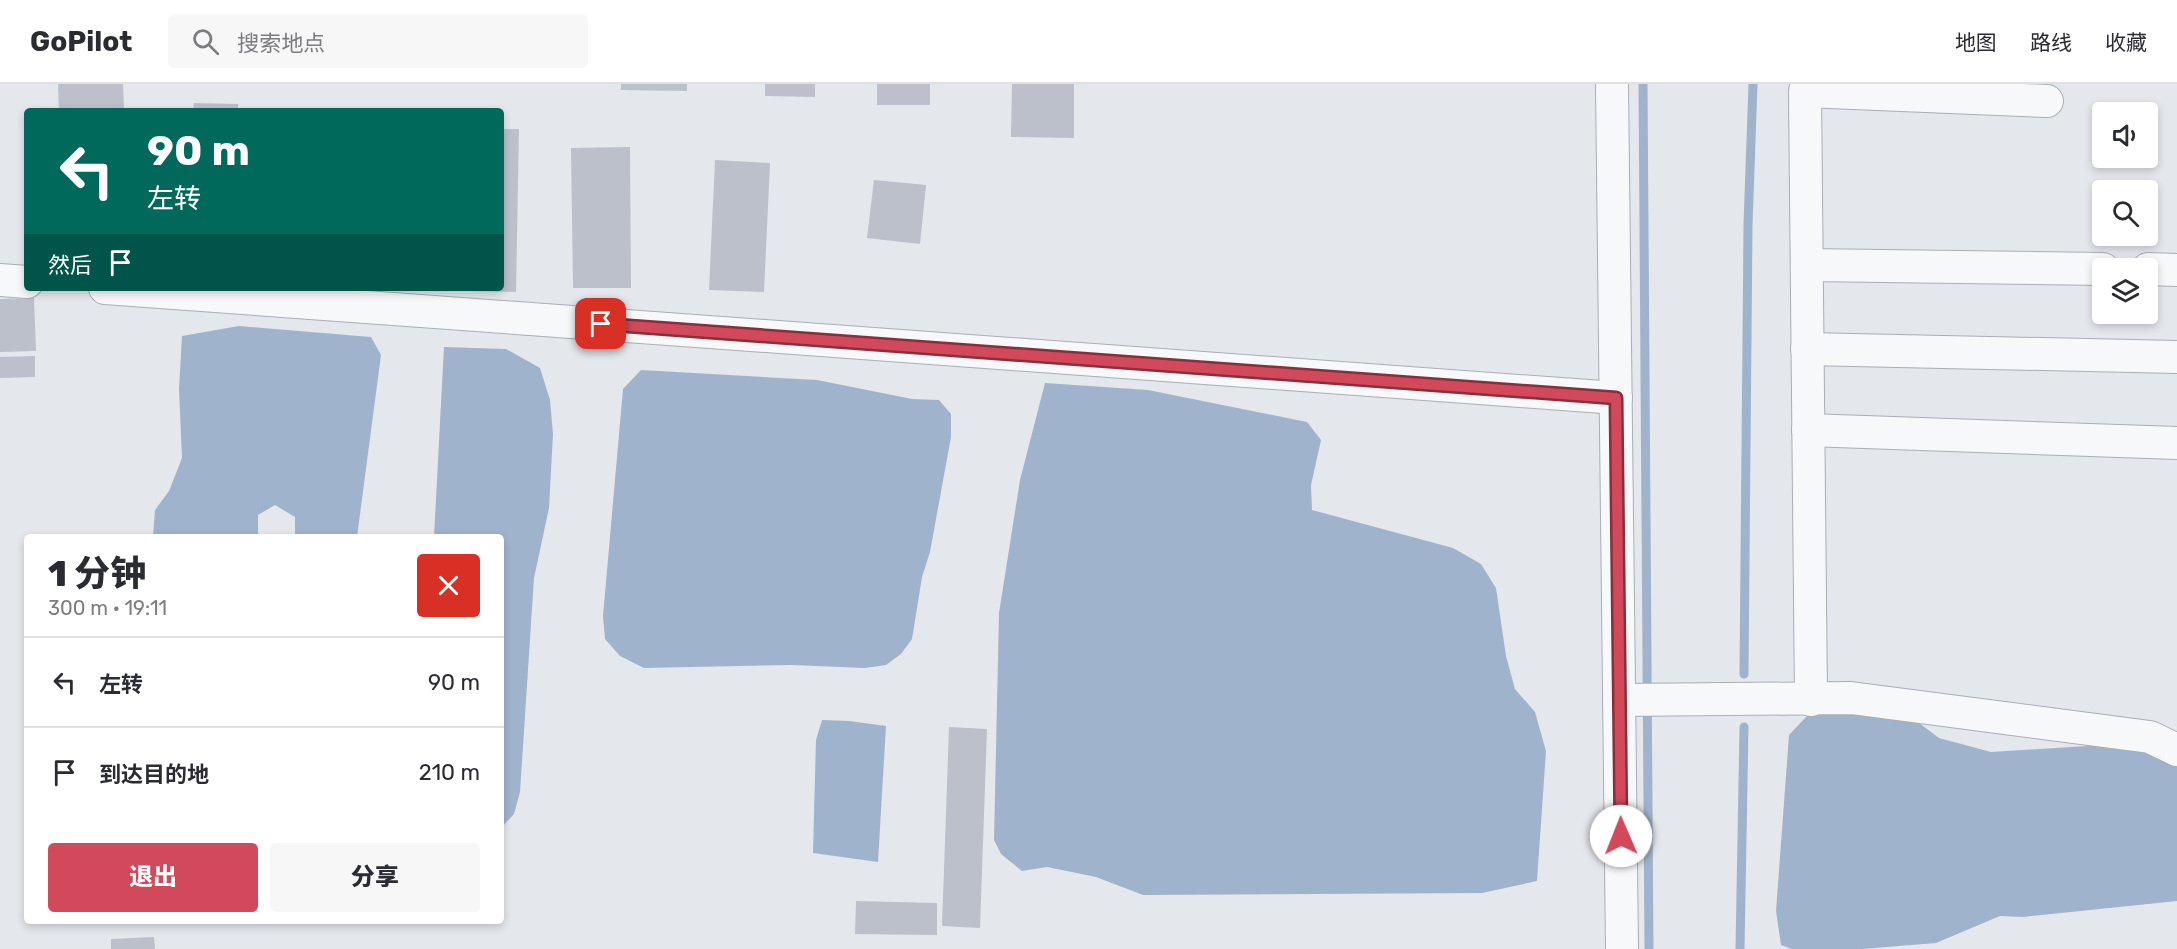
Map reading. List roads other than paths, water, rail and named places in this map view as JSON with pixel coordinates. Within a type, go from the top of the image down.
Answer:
[{"type":"street","points":[[1612,84],[1616,398],[1625,700],[1622,949]]},
{"type":"street","points":[[1810,700],[1805,91],[2047,101]]},
{"type":"street","points":[[1806,265],[2092,269]]},
{"type":"street","points":[[2158,269],[2177,270]]},
{"type":"street","points":[[0,280],[24,282]]},
{"type":"street","points":[[146,291],[1616,398]]},
{"type":"street","points":[[1807,349],[2177,357]]},
{"type":"street","points":[[1808,430],[2177,443]]},
{"type":"street","points":[[1625,700],[1851,698],[2150,737],[2177,750]]},
{"type":"water","points":[[239,326],[371,337],[381,355],[357,534],[295,534],[295,517],[275,505],[258,515],[258,534],[153,534],[155,510],[169,491],[182,458],[179,389],[182,336]]},
{"type":"water","points":[[444,347],[506,349],[540,368],[550,400],[553,434],[549,508],[534,578],[520,792],[514,814],[504,825],[504,534],[434,534]]},
{"type":"water","points":[[641,370],[817,380],[912,399],[939,400],[951,414],[951,437],[930,552],[922,577],[912,639],[901,654],[886,665],[865,668],[792,665],[644,668],[620,656],[605,639],[603,616],[623,389]]},
{"type":"water","points":[[1045,383],[1148,390],[1307,422],[1321,440],[1311,485],[1312,510],[1453,548],[1481,564],[1496,588],[1506,656],[1515,689],[1535,712],[1546,751],[1537,881],[1482,893],[1143,895],[1096,877],[1047,867],[1022,871],[1001,854],[994,840],[999,613],[1020,480]]},
{"type":"water","points":[[1824,709],[1865,710],[1919,723],[1939,738],[1991,752],[2119,744],[2177,761],[2177,901],[2023,917],[2000,916],[1936,943],[1862,949],[1792,949],[1781,945],[1776,911],[1789,735],[1807,716]]},
{"type":"water","points":[[822,720],[886,726],[878,862],[813,853],[816,740]]},
{"type":"waterway","points":[[1643,84],[1649,949]]},
{"type":"waterway","points":[[1744,674],[1748,225],[1753,84]]},
{"type":"waterway","points":[[1740,949],[1744,727]]}]
